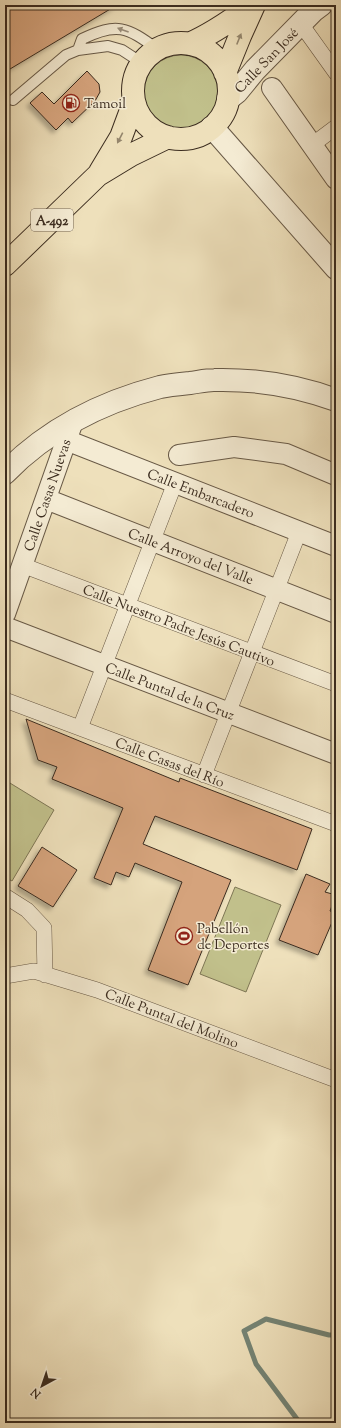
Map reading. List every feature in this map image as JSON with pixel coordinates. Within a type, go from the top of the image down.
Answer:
[{"type":"main road","name":"A-492","points":[[189,44],[203,38],[225,25],[253,5]]},
{"type":"main road","name":"A-492","points":[[225,73],[253,5]]},
{"type":"main road","name":"A-492","points":[[98,175],[121,137],[134,102],[134,82],[137,72],[149,56],[173,44],[189,44],[204,49],[217,59],[225,73],[228,86],[228,99],[225,110],[212,127],[202,134],[191,138],[180,139],[168,137],[157,132],[146,124],[139,114],[134,102]]},
{"type":"main road","name":"A-492","points":[[5,265],[98,175],[131,155],[168,137]]},
{"type":"street","name":"Calle San José","points":[[228,99],[237,92],[255,70],[321,5]]},
{"type":"street","points":[[301,24],[336,73]]},
{"type":"street","points":[[272,88],[336,179]]},
{"type":"street","points":[[212,127],[336,268]]},
{"type":"street","points":[[312,145],[336,127]]},
{"type":"street","points":[[5,473],[19,459],[66,425],[70,431],[114,402],[161,387],[213,380],[262,383],[316,393],[336,400]]},
{"type":"street","name":"Calle Embarcadero","points":[[70,431],[175,483],[336,546]]},
{"type":"street","name":"Calle Casas Nuevas","points":[[5,614],[70,431]]},
{"type":"street","points":[[179,455],[234,447],[286,454],[336,475]]},
{"type":"street","points":[[80,728],[175,483]]},
{"type":"street","name":"Calle Arroyo del Valle","points":[[46,499],[336,614]]},
{"type":"street","points":[[204,775],[299,532]]},
{"type":"street","name":"Calle Nuestro Padre Jesús Cautivo","points":[[22,565],[336,684]]},
{"type":"street","name":"Calle Puntal de la Cruz","points":[[5,627],[336,754]]},
{"type":"street","name":"Calle Casas del Río","points":[[5,700],[336,824]]},
{"type":"street","points":[[5,896],[27,910],[44,928],[45,974]]},
{"type":"street","name":"Calle Puntal del Molino","points":[[5,976],[34,971],[97,990],[336,1080]]},
{"type":"lane","points":[[78,50],[82,39],[97,32],[116,28],[138,35],[149,56]]},
{"type":"lane","points":[[13,100],[66,56],[78,50],[108,46],[149,56]]},
{"type":"shaded area","points":[[181,55],[195,58],[207,66],[215,78],[218,92],[215,106],[207,118],[195,126],[181,129],[167,126],[155,118],[147,106],[144,92],[147,78],[155,66],[167,58]]},
{"type":"shaded area","points":[[5,780],[54,810],[12,881],[5,877]]},
{"type":"shaded area","points":[[235,887],[281,905],[246,992],[200,974]]},
{"type":"building","points":[[5,5],[117,5],[5,72]]},
{"type":"building","points":[[87,71],[99,84],[100,92],[95,101],[72,123],[68,118],[56,130],[30,103],[42,92],[54,104]]},
{"type":"building","points":[[26,719],[179,782],[180,778],[312,829],[297,870],[155,816],[143,844],[231,880],[188,985],[148,970],[182,882],[135,863],[129,877],[116,872],[111,885],[94,878],[123,808],[52,779],[57,767],[38,760]]},
{"type":"building","points":[[42,847],[77,870],[53,907],[18,886]]},
{"type":"building","points":[[306,874],[330,884],[325,892],[336,895],[330,911],[336,913],[318,955],[279,940]]},
{"type":"waterway","points":[[300,1423],[256,1364],[244,1331],[266,1319],[329,1335],[336,1335]]},
{"type":"place","name":"Tamoil","points":[[71,103]]},
{"type":"place","name":"Pabellón de Deportes","points":[[184,936]]}]
